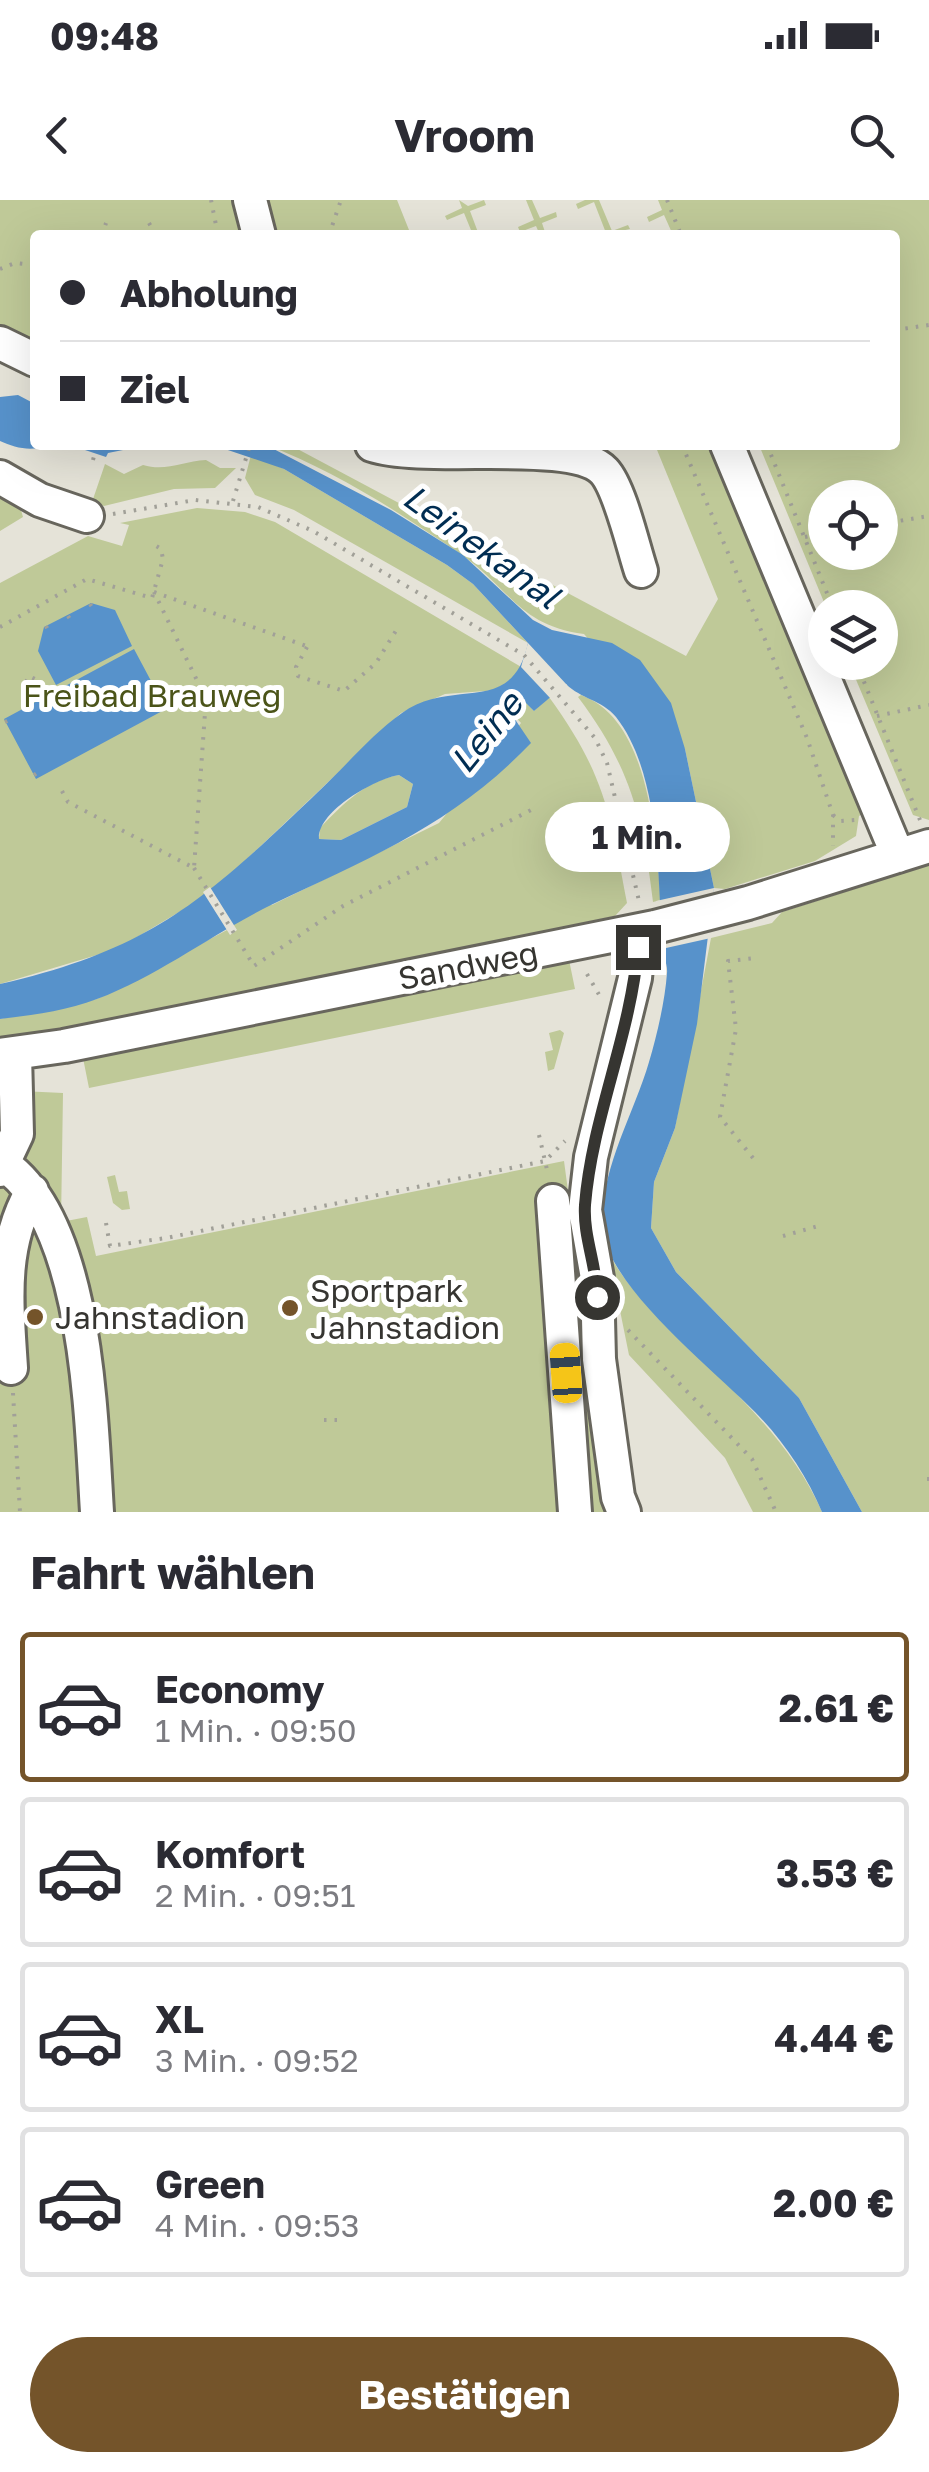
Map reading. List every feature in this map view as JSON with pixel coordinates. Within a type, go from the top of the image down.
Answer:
[{"type":"street","points":[[250,200],[258,230]]},
{"type":"street","points":[[0,343],[30,358]]},
{"type":"street","points":[[388,450],[438,455],[567,453],[592,460],[608,474],[641,571]]},
{"type":"street","points":[[729,450],[917,843]]},
{"type":"street","points":[[0,477],[40,500],[87,516]]},
{"type":"street","name":"Sandweg","points":[[8,1054],[644,935],[844,874],[917,843]]},
{"type":"street","points":[[624,1512],[618,1497],[600,1371],[597,1297],[584,1210],[594,1141],[644,935]]},
{"type":"street","points":[[8,1054],[17,1134],[2,1166],[32,1191],[54,1233],[86,1350],[97,1512]]},
{"type":"street","points":[[11,1368],[5,1256],[12,1222],[32,1191]]},
{"type":"street","points":[[553,1201],[575,1512]]},
{"type":"street","points":[[563,1373],[600,1371]]},
{"type":"path","points":[[211,200],[217,230]]},
{"type":"path","points":[[331,230],[342,200]]},
{"type":"path","points":[[667,200],[680,230]]},
{"type":"path","points":[[105,230],[106,223]]},
{"type":"path","points":[[149,223],[153,230]]},
{"type":"path","points":[[0,270],[15,263],[30,264]]},
{"type":"path","points":[[900,329],[929,325]]},
{"type":"path","points":[[92,460],[95,450]]},
{"type":"path","points":[[233,500],[248,450]]},
{"type":"path","points":[[684,450],[807,738],[833,815],[834,851],[844,874]]},
{"type":"path","points":[[769,450],[826,590]]},
{"type":"path","points":[[87,516],[165,502],[233,500],[312,531],[524,655],[596,738],[612,776],[644,935]]},
{"type":"path","points":[[898,521],[929,516]]},
{"type":"path","points":[[804,536],[808,535]]},
{"type":"path","points":[[0,627],[87,580],[152,598],[163,558],[161,548],[150,542]]},
{"type":"path","points":[[154,592],[308,647],[296,667],[298,676],[344,691],[376,663],[397,629]]},
{"type":"path","points":[[154,592],[206,699],[194,868]]},
{"type":"path","points":[[863,680],[917,843]]},
{"type":"path","points":[[185,696],[200,688]]},
{"type":"path","points":[[877,716],[929,706]]},
{"type":"path","points":[[62,791],[68,802],[194,868],[254,966],[343,906],[536,808]]},
{"type":"path","points":[[753,1158],[720,1117],[736,1029],[728,961],[756,958]]},
{"type":"path","points":[[587,974],[604,1003]]},
{"type":"path","points":[[106,1222],[110,1246],[166,1238],[545,1160],[567,1139],[570,1128]]},
{"type":"path","points":[[539,1135],[553,1201]]},
{"type":"path","points":[[783,1236],[822,1225]]},
{"type":"path","points":[[597,1297],[752,1459],[776,1512]]},
{"type":"path","points":[[11,1368],[20,1512]]},
{"type":"path","points":[[324,1420],[342,1420]]},
{"type":"green space","points":[[0,200],[240,200],[246,230],[30,230],[30,360],[0,347]]},
{"type":"green space","points":[[262,200],[397,200],[409,230],[271,230]]},
{"type":"green space","points":[[459,200],[468,206],[484,200],[486,205],[470,211],[477,230],[471,230],[464,213],[447,220],[445,216],[462,208]]},
{"type":"green space","points":[[526,200],[532,200],[540,218],[556,212],[557,217],[542,223],[544,230],[536,226],[519,230],[518,227],[534,220]]},
{"type":"green space","points":[[599,200],[612,230],[605,230],[594,202],[578,209],[576,204]]},
{"type":"green space","points":[[658,200],[929,200],[929,820],[913,815],[856,680],[898,680],[898,590],[819,590],[811,570],[898,570],[898,480],[808,480],[808,563],[761,450],[900,450],[900,230],[671,230],[664,215],[649,222],[647,217],[662,210]]},
{"type":"green space","points":[[278,450],[299,450],[686,656],[718,599],[657,450],[717,450],[808,670],[808,680],[812,680],[866,811],[859,816],[856,836],[815,861],[725,889],[714,888],[685,749],[584,634],[529,614],[459,553],[341,480]]},
{"type":"green space","points":[[251,455],[284,469],[447,565],[473,584],[528,643],[294,510],[255,495],[245,478]]},
{"type":"green space","points":[[206,460],[220,468],[236,468],[215,488],[174,489],[104,506],[92,502],[105,464],[124,474],[143,465],[167,467]]},
{"type":"green space","points":[[0,491],[19,503],[23,517],[0,531]]},
{"type":"green space","name":"Freibad Brauweg","points":[[197,508],[245,512],[275,522],[523,668],[499,690],[445,694],[401,713],[213,891],[272,905],[439,823],[521,723],[508,709],[521,697],[534,711],[549,697],[582,749],[603,795],[627,903],[615,916],[60,1033],[0,1041],[0,1019],[97,999],[227,930],[206,896],[117,949],[0,984],[0,583],[88,536],[122,546],[129,525],[120,523]]},
{"type":"green space","points":[[581,695],[604,708],[622,729],[635,754],[651,814],[661,900],[653,902],[639,818],[622,770],[578,697]]},
{"type":"green space","points":[[399,775],[413,784],[407,807],[341,840],[319,839],[320,828],[355,795],[376,782]]},
{"type":"green space","points":[[929,865],[929,1512],[862,1512],[799,1398],[676,1272],[651,1228],[654,1182],[675,1128],[711,938],[772,923],[782,912]]},
{"type":"green space","points":[[568,955],[575,989],[89,1088],[82,1053]]},
{"type":"green space","points":[[549,1033],[564,1033],[554,1069],[548,1071],[545,1052],[553,1050]]},
{"type":"green space","name":"Sportpark Jahnstadion","points":[[0,1090],[63,1093],[61,1222],[87,1217],[96,1256],[564,1161],[611,1512],[0,1512]]},
{"type":"green space","points":[[115,1175],[119,1192],[127,1191],[130,1209],[122,1210],[113,1203],[107,1177]]},
{"type":"green space","points":[[608,1251],[636,1292],[774,1436],[822,1512],[753,1512],[725,1458],[629,1355]]},
{"type":"water","points":[[18,395],[30,401],[30,448],[0,441],[0,397]]},
{"type":"water","points":[[85,450],[123,450],[106,457]]},
{"type":"water","name":"Leine","points":[[228,450],[276,450],[391,510],[463,555],[533,620],[552,630],[612,643],[640,660],[671,703],[685,749],[714,888],[697,1024],[675,1128],[654,1182],[651,1228],[676,1272],[799,1398],[862,1512],[822,1512],[802,1472],[775,1434],[642,1301],[609,1252],[603,1229],[606,1187],[652,1052],[667,970],[662,948],[654,826],[641,767],[616,717],[566,684],[534,711],[520,697],[508,709],[531,743],[471,796],[410,836],[251,915],[120,989],[73,1007],[0,1019],[0,984],[99,954],[176,914],[244,861],[402,713],[421,702],[494,688],[509,680],[520,666],[528,643],[473,584],[284,469]],"holes":[[[399,775],[413,784],[407,807],[341,840],[319,839],[327,818],[337,808],[388,778]]]},
{"type":"water","points":[[91,603],[115,610],[132,646],[56,685],[38,651],[44,627]]},
{"type":"water","points":[[134,649],[166,709],[36,779],[4,719]]},
{"type":"pier","points":[[528,643],[567,685],[551,699],[521,667]]},
{"type":"pier","points":[[210,887],[237,930],[230,935],[203,892]]},
{"type":"pier","points":[[714,888],[711,938],[657,950],[656,901]]},
{"type":"place","name":"Sportpark Jahnstadion","points":[[290,1308]]},
{"type":"place","name":"Jahnstadion","points":[[35,1317]]},
{"type":"route","points":[[597,1297],[584,1210],[598,1125],[636,978],[638,947]]},
{"type":"water label","name":"Leinekanal","points":[[482,546]]}]
